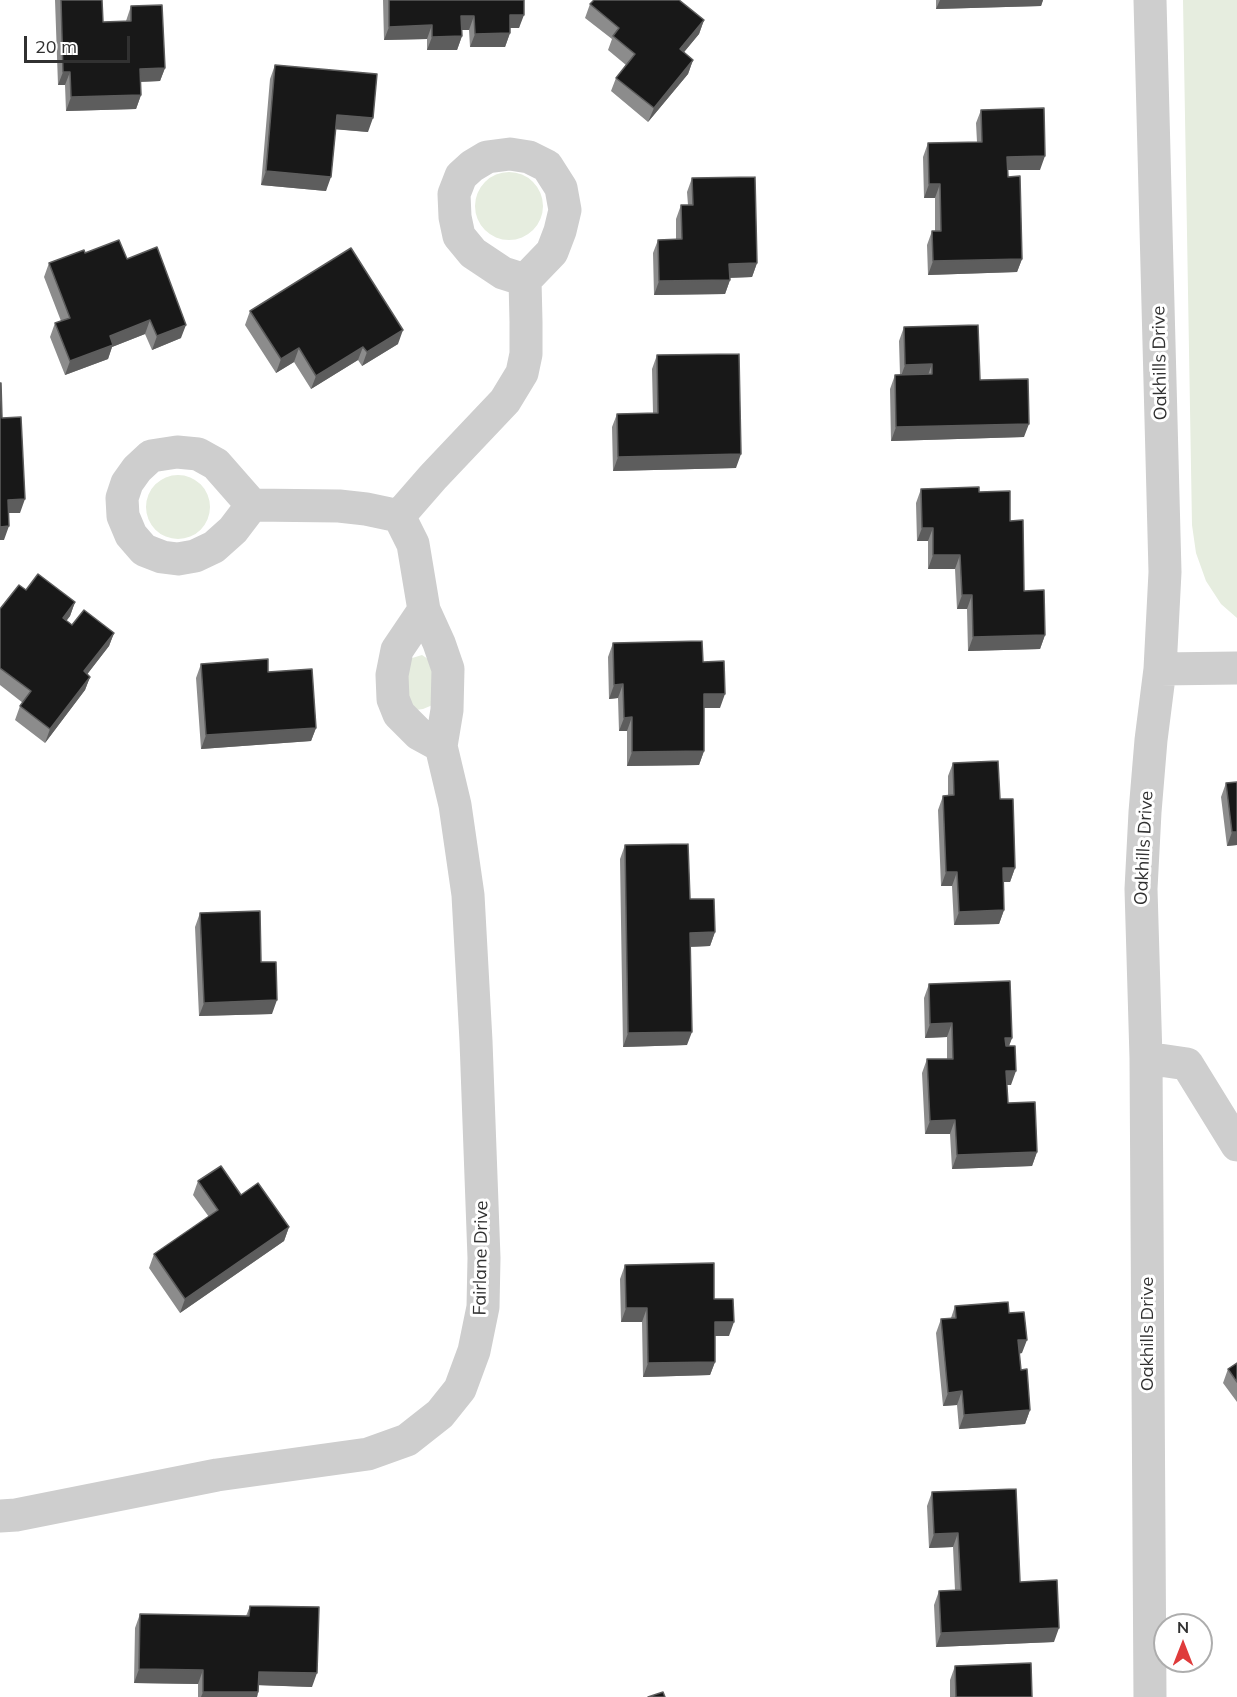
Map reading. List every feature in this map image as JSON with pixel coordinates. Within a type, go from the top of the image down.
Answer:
[{"type":"street","name":"Oakhills Drive","points":[[1150,0],[1165,572],[1160,669],[1144,812],[1141,889],[1146,1058],[1150,1697]]},
{"type":"street","points":[[252,505],[339,506],[399,516],[432,477],[505,401],[522,373],[526,354],[525,280]]},
{"type":"street","name":"Fairlane Drive","points":[[0,1516],[16,1515],[217,1475],[368,1454],[408,1440],[440,1414],[460,1389],[474,1351],[483,1307],[484,1258],[468,895],[455,805],[441,746],[447,710],[448,669],[424,610],[413,544],[399,516]]},
{"type":"street","points":[[424,610],[397,650],[392,675],[393,699],[399,714],[419,734],[441,746]]},
{"type":"street","points":[[1160,669],[1237,668]]},
{"type":"street","points":[[1146,1058],[1187,1064],[1237,1144]]},
{"type":"shaded area","points":[[1183,0],[1237,0],[1237,618],[1221,604],[1206,581],[1196,553],[1192,525]]},
{"type":"shaded area","points":[[509,172],[522,175],[533,182],[540,193],[543,206],[540,219],[533,230],[522,237],[509,240],[496,237],[485,230],[478,219],[475,206],[478,193],[485,182],[496,175]]},
{"type":"shaded area","points":[[178,475],[190,477],[201,484],[208,495],[210,507],[208,519],[201,530],[190,537],[178,539],[166,537],[155,530],[148,519],[146,507],[148,495],[155,484],[166,477]]},
{"type":"shaded area","points":[[422,655],[432,665],[435,704],[416,710],[408,706],[402,668],[409,659]]},
{"type":"building","points":[[61,0],[102,0],[103,22],[131,21],[131,6],[162,5],[165,68],[140,69],[141,95],[71,97],[70,72],[63,72]]},
{"type":"building","points":[[389,0],[524,0],[524,15],[510,15],[510,33],[475,34],[474,16],[461,16],[462,36],[432,37],[432,25],[389,27]]},
{"type":"building","points":[[594,0],[679,0],[704,20],[680,49],[693,60],[654,108],[616,78],[635,54],[613,36],[619,28],[590,4]]},
{"type":"building","points":[[275,65],[377,74],[373,118],[337,115],[331,177],[266,171]]},
{"type":"building","points":[[1044,108],[1045,156],[1007,157],[1008,177],[1020,176],[1022,259],[933,261],[932,231],[941,231],[940,184],[929,184],[928,143],[982,142],[981,110]]},
{"type":"building","points":[[755,177],[757,263],[729,264],[730,280],[659,281],[658,240],[682,239],[681,205],[693,205],[692,178]]},
{"type":"building","points":[[119,240],[127,259],[157,247],[186,325],[157,336],[150,320],[110,336],[113,345],[70,361],[55,323],[70,318],[49,263]]},
{"type":"building","points":[[351,248],[403,330],[367,352],[363,347],[316,376],[299,348],[281,359],[250,311]]},
{"type":"building","points":[[978,325],[980,380],[1028,379],[1029,424],[896,427],[895,375],[932,374],[932,364],[905,365],[904,327]]},
{"type":"building","points":[[739,354],[741,454],[618,457],[617,414],[658,413],[657,355]]},
{"type":"building","points":[[0,383],[2,418],[21,417],[25,499],[8,500],[9,526],[0,527]]},
{"type":"building","points":[[979,487],[979,492],[1010,491],[1010,521],[1023,520],[1024,591],[1044,590],[1045,635],[973,637],[972,595],[962,595],[960,555],[933,555],[933,528],[922,528],[921,489]]},
{"type":"building","points":[[38,574],[75,602],[63,618],[72,625],[84,610],[114,633],[84,671],[90,677],[50,729],[20,706],[31,691],[0,668],[0,609],[19,585],[26,590]]},
{"type":"building","points":[[702,641],[703,662],[724,661],[725,694],[704,694],[704,751],[632,752],[632,717],[624,718],[623,684],[614,685],[613,643]]},
{"type":"building","points":[[268,659],[268,672],[312,669],[316,728],[206,735],[201,664]]},
{"type":"building","points":[[998,761],[1000,799],[1013,799],[1015,868],[1003,868],[1004,910],[959,912],[957,872],[946,872],[943,796],[954,795],[953,763]]},
{"type":"building","points":[[1237,782],[1237,832],[1232,832],[1226,783]]},
{"type":"building","points":[[688,844],[690,899],[714,899],[715,932],[690,933],[692,1032],[628,1033],[625,845]]},
{"type":"building","points":[[260,911],[261,962],[276,962],[277,1000],[204,1003],[200,913]]},
{"type":"building","points":[[1010,981],[1012,1038],[1005,1038],[1006,1046],[1015,1046],[1016,1071],[1006,1071],[1008,1103],[1035,1102],[1037,1152],[957,1155],[955,1120],[930,1121],[927,1059],[953,1059],[952,1023],[930,1024],[929,984]]},
{"type":"building","points":[[221,1166],[241,1195],[258,1183],[289,1227],[185,1299],[154,1254],[218,1210],[198,1181]]},
{"type":"building","points":[[714,1263],[714,1299],[733,1299],[734,1322],[715,1322],[715,1362],[648,1363],[647,1308],[626,1308],[625,1265]]},
{"type":"building","points":[[1008,1302],[1009,1313],[1024,1312],[1027,1340],[1018,1340],[1021,1370],[1027,1369],[1030,1410],[964,1415],[962,1391],[948,1393],[941,1319],[956,1318],[955,1306]]},
{"type":"building","points":[[1237,1363],[1237,1382],[1228,1369]]},
{"type":"building","points":[[1016,1489],[1020,1582],[1057,1580],[1059,1628],[941,1633],[939,1591],[961,1590],[958,1533],[934,1534],[932,1492]]},
{"type":"building","points":[[250,1606],[319,1607],[317,1673],[259,1672],[258,1692],[203,1692],[203,1670],[139,1669],[140,1614],[249,1616]]},
{"type":"building","points":[[1031,1663],[1032,1697],[956,1697],[955,1666]]},
{"type":"building","points":[[663,1692],[665,1697],[648,1697]]}]
